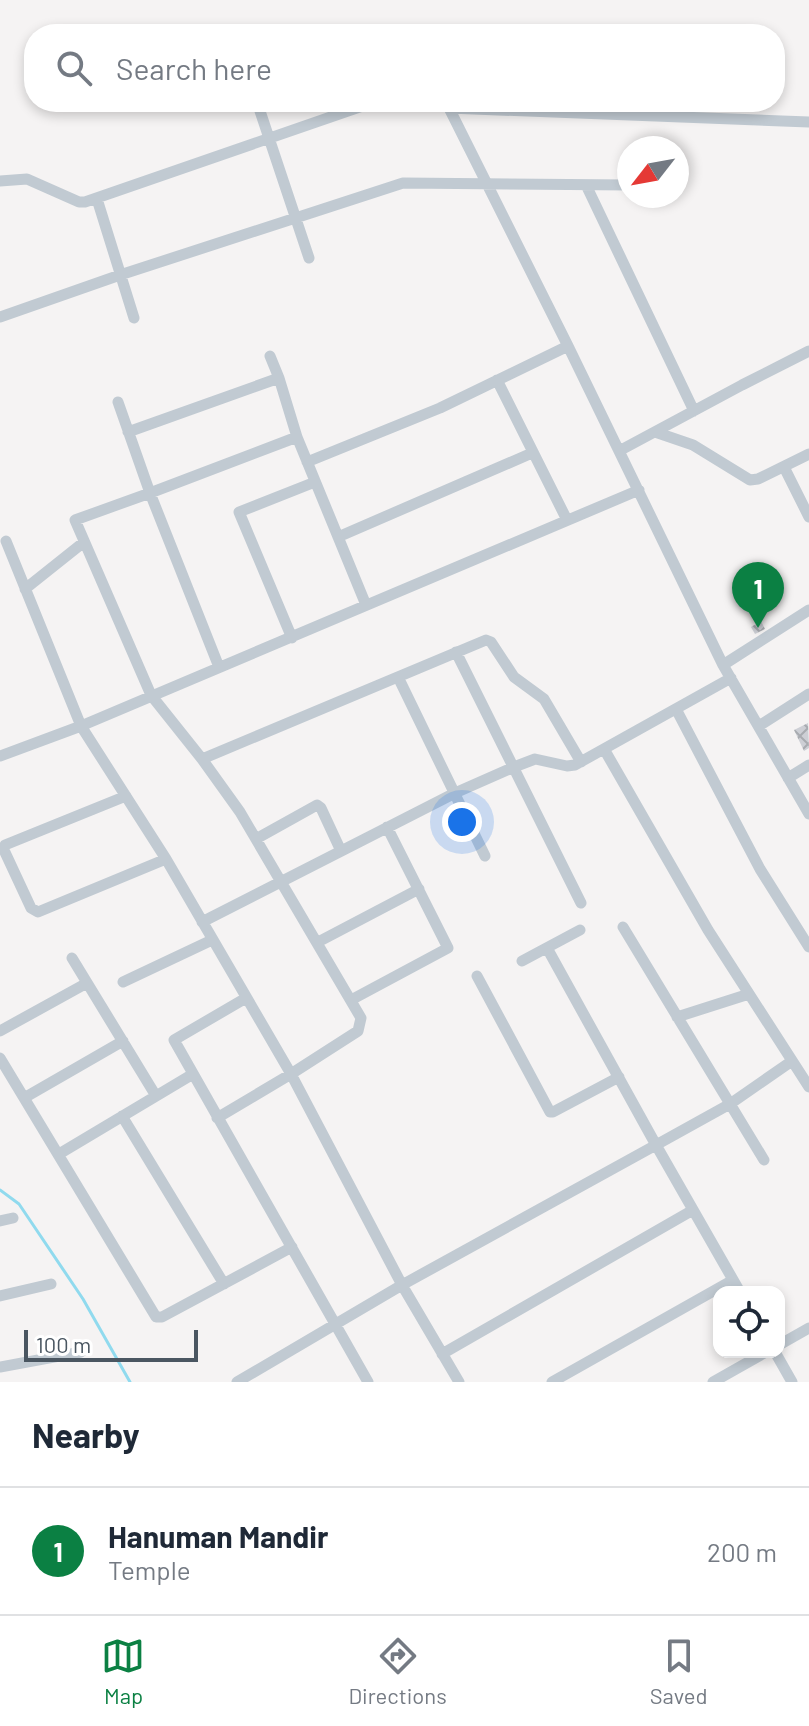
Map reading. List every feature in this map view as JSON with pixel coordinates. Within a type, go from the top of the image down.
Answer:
[{"type":"street","points":[[260,112],[309,258]]},
{"type":"street","points":[[0,181],[27,179],[79,202],[97,199],[346,112]]},
{"type":"street","points":[[451,112],[723,665],[809,814]]},
{"type":"street","points":[[596,112],[809,122]]},
{"type":"street","points":[[0,317],[403,183],[617,185]]},
{"type":"street","points":[[586,185],[694,411]]},
{"type":"street","points":[[97,199],[134,318]]},
{"type":"street","points":[[307,462],[440,408],[568,346]]},
{"type":"street","points":[[619,451],[809,351]]},
{"type":"street","points":[[270,356],[297,437],[366,605]]},
{"type":"street","points":[[128,432],[279,378]]},
{"type":"street","points":[[497,380],[567,520]]},
{"type":"street","points":[[118,402],[150,493],[219,667]]},
{"type":"street","points":[[655,432],[693,445],[750,480],[809,454]]},
{"type":"street","points":[[217,1118],[358,1031],[361,1018],[240,812],[151,695],[75,520],[297,437]]},
{"type":"street","points":[[338,537],[532,453]]},
{"type":"street","points":[[784,467],[809,517]]},
{"type":"street","points":[[292,638],[239,512],[315,482]]},
{"type":"street","points":[[0,756],[81,726],[639,490]]},
{"type":"street","points":[[6,541],[81,726],[166,859],[291,1074],[402,1285],[459,1382]]},
{"type":"street","points":[[25,589],[84,542]]},
{"type":"street","points":[[723,665],[809,610]]},
{"type":"street","points":[[202,759],[486,640],[491,642],[514,677],[544,699],[581,762]]},
{"type":"street","points":[[456,652],[581,903]]},
{"type":"street","points":[[398,677],[485,856]]},
{"type":"street","points":[[202,922],[455,793],[514,767],[535,759],[571,766],[581,762],[731,678]]},
{"type":"street","points":[[759,726],[809,694]]},
{"type":"street","points":[[676,709],[760,869],[809,947]]},
{"type":"street","points":[[604,749],[700,917],[809,1087]]},
{"type":"street","points":[[788,778],[809,765]]},
{"type":"street","points":[[126,796],[5,845],[4,850],[31,908],[38,912],[166,859]]},
{"type":"street","points":[[256,839],[317,805],[341,851]]},
{"type":"street","points":[[351,1000],[448,948],[387,827]]},
{"type":"street","points":[[318,942],[419,889]]},
{"type":"street","points":[[623,927],[764,1160]]},
{"type":"street","points":[[522,961],[580,930]]},
{"type":"street","points":[[123,982],[212,940]]},
{"type":"street","points":[[547,948],[736,1286]]},
{"type":"street","points":[[72,958],[156,1096]]},
{"type":"street","points":[[477,976],[550,1112],[619,1077]]},
{"type":"street","points":[[0,1031],[87,983]]},
{"type":"street","points":[[677,1017],[749,994]]},
{"type":"street","points":[[246,998],[174,1040],[368,1382]]},
{"type":"street","points":[[24,1098],[123,1041]]},
{"type":"street","points":[[0,1058],[156,1317],[162,1317],[292,1247]]},
{"type":"street","points":[[237,1382],[402,1285],[730,1104],[792,1061]]},
{"type":"street","points":[[59,1154],[193,1074]]},
{"type":"street","points":[[122,1116],[224,1284]]},
{"type":"street","points":[[442,1354],[693,1210]]},
{"type":"street","points":[[0,1221],[13,1218]]},
{"type":"street","points":[[552,1382],[733,1280]]},
{"type":"street","points":[[0,1296],[51,1284]]},
{"type":"street","points":[[785,1342],[809,1328]]},
{"type":"street","points":[[0,1367],[81,1352]]},
{"type":"street","points":[[713,1382],[755,1358]]},
{"type":"street","points":[[778,1358],[792,1382]]},
{"type":"building","points":[[761,621],[765,629],[755,634],[751,627]]},
{"type":"building","points":[[808,723],[809,748],[804,751],[794,730]]},
{"type":"waterway","points":[[0,1190],[19,1204],[83,1299],[130,1382]]},
{"type":"place","name":"Hanuman Mandir","points":[[758,628]]}]
